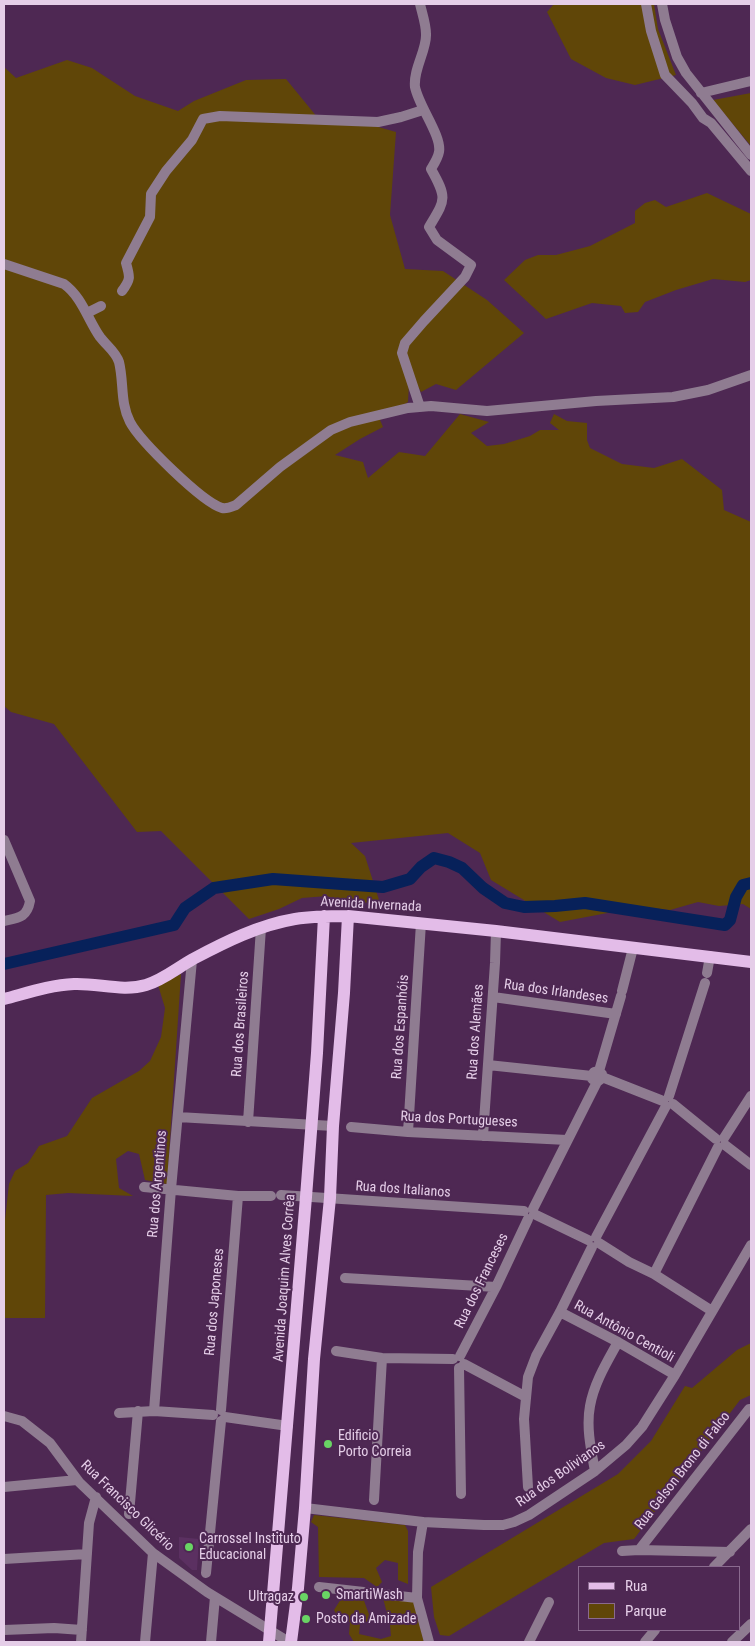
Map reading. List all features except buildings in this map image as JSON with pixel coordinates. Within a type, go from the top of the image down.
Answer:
[{"type":"main road","name":"Avenida Invernada","points":[[4,999],[55,986],[76,984],[133,988],[159,980],[225,943],[261,928],[295,919],[324,916],[348,916],[496,931],[751,962]]},
{"type":"main road","name":"Avenida Joaquim Alves Corrêa","points":[[269,1637],[306,1197],[324,916]]},
{"type":"main road","points":[[290,1642],[298,1588],[314,1359],[330,1198],[333,1126],[348,916]]},
{"type":"main road","points":[[294,1352],[301,1348],[308,1348],[314,1359]]},
{"type":"main road","points":[[288,1426],[310,1422]]},
{"type":"street","points":[[420,4],[426,35],[416,69],[415,86],[440,150],[431,169],[443,195],[442,204],[429,227],[437,240],[471,265],[465,278],[405,343],[402,353],[420,407]]},
{"type":"street","points":[[646,4],[651,31],[665,75],[692,103],[703,118],[711,123],[751,171]]},
{"type":"street","points":[[662,4],[677,57],[686,73],[751,155]]},
{"type":"street","points":[[701,92],[751,81]]},
{"type":"street","points":[[122,291],[129,282],[130,276],[126,264],[150,217],[151,194],[166,171],[192,140],[203,119],[220,116],[378,122],[423,110]]},
{"type":"street","points":[[4,264],[64,284],[72,290],[101,338],[118,359],[122,376],[124,406],[130,422],[145,442],[188,484],[216,506],[228,509],[236,506],[280,467],[336,427],[350,422],[408,408],[431,406],[487,410],[672,397],[708,390],[751,376]]},
{"type":"street","points":[[86,313],[101,306]]},
{"type":"street","points":[[4,840],[30,901],[25,914],[4,920]]},
{"type":"street","name":"Rua dos Espanhóis","points":[[408,1132],[421,923]]},
{"type":"street","name":"Rua dos Brasileiros","points":[[248,1122],[261,928]]},
{"type":"street","name":"Rua dos Alemães","points":[[483,1136],[496,931]]},
{"type":"street","name":"Rua dos Franceses","points":[[461,1494],[459,1362],[597,1077],[622,993],[633,948]]},
{"type":"street","points":[[528,1487],[524,1420],[528,1377],[536,1356],[594,1242],[668,1102],[706,978],[710,956]]},
{"type":"street","name":"Rua dos Argentinos","points":[[154,1410],[171,1189],[192,960]]},
{"type":"street","name":"Rua dos Irlandeses","points":[[493,997],[616,1014]]},
{"type":"street","points":[[488,1065],[597,1077],[668,1102],[751,1165]]},
{"type":"street","points":[[654,1274],[721,1142],[751,1096]]},
{"type":"street","points":[[178,1117],[333,1126]]},
{"type":"street","name":"Rua dos Portugueses","points":[[350,1127],[408,1132],[567,1140]]},
{"type":"street","name":"Rua dos Italianos","points":[[144,1188],[238,1196],[330,1198],[530,1213],[594,1242],[654,1274],[712,1311]]},
{"type":"street","name":"Rua dos Japoneses","points":[[206,1573],[238,1196]]},
{"type":"street","name":"Rua dos Bolivianos","points":[[305,1508],[423,1522],[484,1525],[503,1525],[529,1515],[595,1471],[626,1445],[642,1427],[675,1375],[751,1245]]},
{"type":"street","points":[[345,1278],[496,1287]]},
{"type":"street","name":"Rua Antônio Centioli","points":[[560,1312],[618,1342],[675,1375]]},
{"type":"street","points":[[595,1471],[589,1426],[590,1406],[596,1384],[618,1342]]},
{"type":"street","points":[[336,1351],[382,1358],[459,1362],[526,1397]]},
{"type":"street","points":[[374,1500],[382,1358]]},
{"type":"street","name":"Rua Gelson Brono di Falco","points":[[639,1550],[750,1409]]},
{"type":"street","points":[[120,1413],[154,1410],[220,1416],[288,1426]]},
{"type":"street","points":[[129,1514],[138,1411]]},
{"type":"street","name":"Rua Francisco Glicério","points":[[4,1416],[22,1421],[50,1443],[77,1480],[153,1553],[215,1597],[263,1626],[269,1637],[290,1642]]},
{"type":"street","points":[[4,1487],[77,1480]]},
{"type":"street","points":[[81,1642],[89,1523],[96,1497]]},
{"type":"street","points":[[423,1522],[418,1552],[417,1598],[429,1642]]},
{"type":"street","points":[[715,1566],[751,1529]]},
{"type":"street","points":[[622,1551],[730,1552]]},
{"type":"street","points":[[146,1642],[153,1553]]},
{"type":"street","points":[[4,1559],[86,1554]]},
{"type":"street","points":[[319,1588],[417,1598]]},
{"type":"street","points":[[211,1642],[215,1597]]},
{"type":"street","points":[[529,1642],[549,1602]]},
{"type":"street","points":[[732,1642],[751,1624]]},
{"type":"street","points":[[4,1630],[54,1628],[82,1630]]},
{"type":"street","points":[[644,1642],[654,1631]]},
{"type":"shaded area","name":"Carrossel Instituto Educacional","points":[[179,1537],[199,1539],[197,1570],[192,1570],[179,1558]]},
{"type":"green space","points":[[554,4],[654,4],[658,29],[676,75],[635,85],[606,78],[571,59],[547,12]]},
{"type":"green space","points":[[67,60],[92,68],[135,96],[178,111],[194,101],[246,80],[286,79],[322,123],[364,123],[396,132],[390,215],[405,269],[443,271],[487,300],[524,333],[456,390],[436,384],[421,392],[415,381],[409,383],[408,402],[380,420],[383,427],[335,455],[363,462],[368,478],[399,452],[425,456],[460,414],[489,422],[471,433],[487,446],[504,444],[530,436],[540,430],[559,430],[550,423],[554,414],[567,421],[587,423],[587,440],[590,448],[622,464],[654,468],[682,459],[722,490],[724,510],[751,522],[751,909],[743,904],[719,906],[698,902],[670,910],[639,907],[560,922],[491,880],[480,853],[448,833],[351,843],[365,856],[380,903],[344,902],[327,896],[302,898],[279,909],[249,919],[161,831],[137,832],[54,724],[11,712],[4,706],[4,67],[16,78]]},
{"type":"green space","points":[[751,93],[751,146],[713,100]]},
{"type":"green space","points":[[707,193],[751,214],[751,280],[745,282],[713,279],[645,302],[638,312],[625,313],[621,306],[592,303],[546,319],[504,280],[525,260],[538,255],[556,255],[590,246],[635,223],[635,211],[645,203],[655,200],[666,207]]},
{"type":"green space","points":[[181,974],[167,1184],[145,1180],[139,1154],[128,1151],[116,1159],[119,1188],[133,1196],[68,1193],[46,1195],[45,1318],[4,1318],[4,1229],[9,1184],[15,1171],[28,1163],[39,1146],[67,1136],[92,1098],[139,1071],[150,1061],[161,1037],[165,1008],[158,985]]},
{"type":"green space","points":[[751,1343],[751,1395],[740,1400],[634,1539],[604,1543],[449,1636],[440,1635],[434,1617],[431,1587],[618,1474],[651,1441],[685,1386],[692,1388],[737,1350]]},
{"type":"green space","points":[[314,1515],[405,1525],[408,1531],[408,1584],[398,1580],[398,1563],[385,1560],[376,1568],[382,1582],[377,1587],[364,1578],[319,1577],[318,1527],[311,1522]]},
{"type":"green space","points":[[347,1596],[363,1598],[371,1620],[360,1624],[359,1634],[381,1639],[391,1636],[383,1598],[414,1601],[424,1642],[354,1642],[349,1634],[350,1622],[339,1619],[334,1610],[341,1599]]},
{"type":"waterway","points":[[4,964],[174,925],[185,908],[214,888],[273,879],[383,887],[410,879],[421,867],[434,858],[462,868],[483,888],[505,903],[524,907],[585,903],[725,925],[730,920],[736,897],[743,885],[751,883]]},
{"type":"place","name":"Edificio Porto Correia","points":[[328,1444]]},
{"type":"place","name":"Carrossel Instituto Educacional","points":[[189,1547]]},
{"type":"place","name":"SmartiWash","points":[[326,1595]]},
{"type":"place","name":"Ultragaz","points":[[304,1597]]},
{"type":"place","name":"Posto da Amizade","points":[[306,1619]]}]
